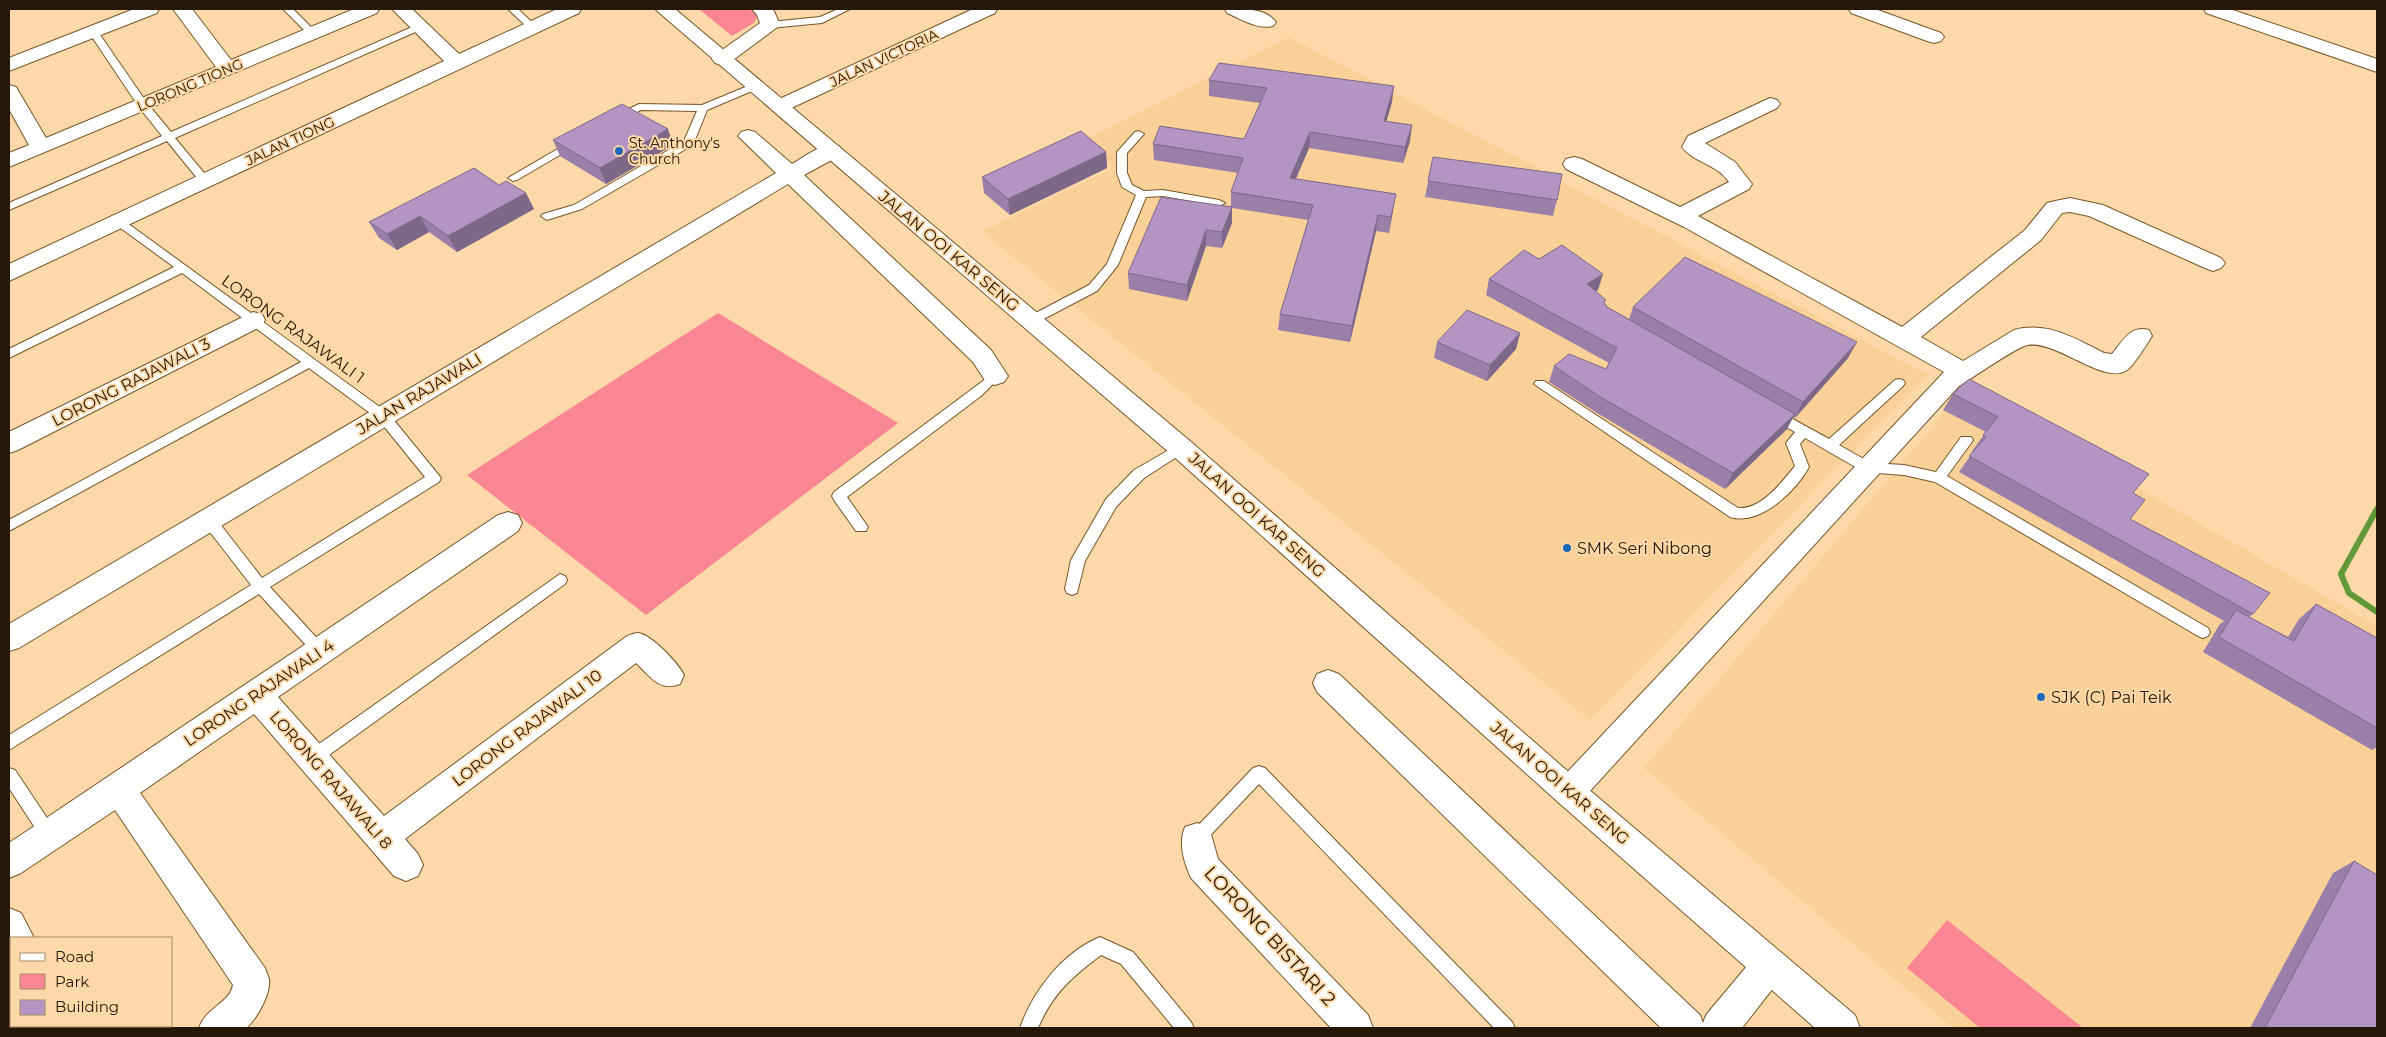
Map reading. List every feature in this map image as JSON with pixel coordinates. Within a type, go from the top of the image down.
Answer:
[{"type":"street","points":[[9,65],[150,9]]},
{"type":"street","points":[[182,9],[228,69]]},
{"type":"street","name":"LORONG TIONG","points":[[9,162],[370,9]]},
{"type":"street","points":[[401,9],[457,63]]},
{"type":"street","name":"JALAN TIONG","points":[[9,273],[572,9]]},
{"type":"street","name":"JALAN OOI KAR SENG","points":[[664,9],[1181,448],[1569,792],[1842,1028]]},
{"type":"street","name":"JALAN VICTORIA","points":[[780,106],[988,9]]},
{"type":"street","points":[[1234,9],[1266,22]]},
{"type":"street","points":[[1858,9],[1934,37]]},
{"type":"street","points":[[2213,9],[2377,66]]},
{"type":"street","points":[[722,59],[766,17]]},
{"type":"street","points":[[9,91],[42,148]]},
{"type":"street","points":[[1681,216],[1741,184],[1737,175],[1710,156],[1693,147],[1695,140],[1770,104]]},
{"type":"street","points":[[748,136],[982,356],[995,376]]},
{"type":"street","name":"JALAN RAJAWALI","points":[[9,639],[208,519],[831,151]]},
{"type":"street","points":[[1574,164],[1681,216],[1964,372]]},
{"type":"street","points":[[1904,338],[2033,235],[2055,208],[2070,205],[2095,210],[2213,263]]},
{"type":"street","name":"LORONG RAJAWALI 3","points":[[9,443],[253,320]]},
{"type":"street","points":[[1569,792],[1950,380],[2023,336],[2052,337],[2099,361],[2118,364],[2140,336]]},
{"type":"street","name":"LORONG RAJAWALI 4","points":[[9,862],[508,523]]},
{"type":"street","name":"LORONG RAJAWALI 10","points":[[382,837],[637,645],[670,675]]},
{"type":"street","points":[[1328,683],[1687,1028]]},
{"type":"street","name":"LORONG RAJAWALI 8","points":[[256,694],[406,865]]},
{"type":"street","points":[[119,789],[252,981],[249,999],[237,1013],[217,1028]]},
{"type":"street","name":"LORONG BISTARI 2","points":[[1197,838],[1203,867],[1355,1028]]},
{"type":"street","points":[[9,925],[16,937]]},
{"type":"street","points":[[1719,1028],[1769,966]]},
{"type":"lane","points":[[288,9],[312,33]]},
{"type":"lane","points":[[512,9],[532,27]]},
{"type":"lane","points":[[766,17],[822,20],[845,9]]},
{"type":"lane","points":[[9,207],[419,27]]},
{"type":"lane","points":[[93,32],[143,105],[205,181]]},
{"type":"lane","points":[[606,125],[638,107],[703,108],[755,86]]},
{"type":"lane","points":[[547,216],[578,207],[688,143],[703,108]]},
{"type":"lane","points":[[1139,134],[1122,152],[1122,173],[1127,187],[1142,194],[1163,194],[1218,203]]},
{"type":"lane","points":[[513,178],[582,138]]},
{"type":"lane","points":[[1032,320],[1093,288],[1112,265],[1142,194]]},
{"type":"lane","name":"LORONG RAJAWALI 1","points":[[119,221],[382,416],[434,478],[260,586]]},
{"type":"lane","points":[[9,354],[182,268]]},
{"type":"lane","points":[[9,526],[310,362]]},
{"type":"lane","points":[[861,527],[839,496],[977,393],[995,376]]},
{"type":"lane","points":[[1830,446],[1899,383]]},
{"type":"lane","points":[[1540,384],[1735,513],[1748,514],[1757,510],[1788,486],[1802,467],[1793,443],[1803,431]]},
{"type":"lane","points":[[1760,406],[1868,468],[1904,470],[1939,478],[2203,632]]},
{"type":"lane","points":[[1939,478],[1966,440]]},
{"type":"lane","points":[[1072,589],[1078,560],[1111,503],[1140,474],[1181,448]]},
{"type":"lane","points":[[208,519],[260,586],[320,651]]},
{"type":"lane","points":[[312,758],[560,580]]},
{"type":"lane","points":[[9,743],[260,586]]},
{"type":"lane","points":[[1197,838],[1260,773],[1506,1028]]},
{"type":"lane","points":[[9,775],[49,835]]},
{"type":"lane","points":[[1029,1028],[1038,1007],[1064,972],[1100,946],[1127,958],[1184,1028]]},
{"type":"shaded area","name":"SMK Seri Nibong","points":[[1289,37],[1928,375],[1590,720],[982,232],[1112,168],[1085,140]]},
{"type":"shaded area","name":"SJK (C) Pai Teik","points":[[1965,388],[2377,626],[2377,1028],[1953,1028],[1644,768]]},
{"type":"green space","points":[[699,9],[749,9],[758,15],[754,23],[732,36]]},
{"type":"green space","points":[[718,313],[898,423],[646,615],[467,475]]},
{"type":"green space","points":[[1947,920],[2083,1028],[1980,1028],[1907,968]]},
{"type":"building","points":[[1219,63],[1394,86],[1384,121],[1412,125],[1405,147],[1310,132],[1290,178],[1396,194],[1391,217],[1378,215],[1352,326],[1280,314],[1313,205],[1231,192],[1243,158],[1153,144],[1160,126],[1244,139],[1267,88],[1209,80]]},
{"type":"building","points":[[622,104],[668,129],[600,168],[553,140]]},
{"type":"building","points":[[1081,131],[1106,152],[1008,199],[982,177]]},
{"type":"building","points":[[1433,157],[1562,174],[1557,200],[1428,181]]},
{"type":"building","points":[[474,168],[499,185],[506,181],[526,193],[448,236],[420,216],[387,234],[369,222]]},
{"type":"building","points":[[1161,197],[1232,207],[1222,232],[1206,230],[1187,285],[1128,273]]},
{"type":"building","points":[[1562,245],[1603,274],[1587,284],[1606,300],[1604,302],[1607,307],[1795,414],[1733,473],[1602,398],[1554,366],[1569,354],[1606,369],[1617,348],[1489,279],[1524,250],[1539,259]]},
{"type":"building","points":[[1685,257],[1857,342],[1803,402],[1633,307]]},
{"type":"building","points":[[1467,310],[1520,333],[1490,365],[1437,342]]},
{"type":"building","points":[[1969,379],[2149,474],[2133,493],[2145,500],[2130,519],[2270,593],[2253,614],[1969,456],[1986,437],[1983,435],[1998,417],[1953,394]]},
{"type":"building","points":[[2316,604],[2377,638],[2377,728],[2219,637],[2236,610],[2294,641]]},
{"type":"building","points":[[2354,861],[2377,875],[2377,1028],[2265,1028]]},
{"type":"waterway","points":[[2377,509],[2341,574],[2349,593],[2377,612]]},
{"type":"place","name":"St. Anthony's Church","points":[[619,151]]},
{"type":"place","name":"SMK Seri Nibong","points":[[1567,548]]},
{"type":"place","name":"SJK (C) Pai Teik","points":[[2041,697]]}]
